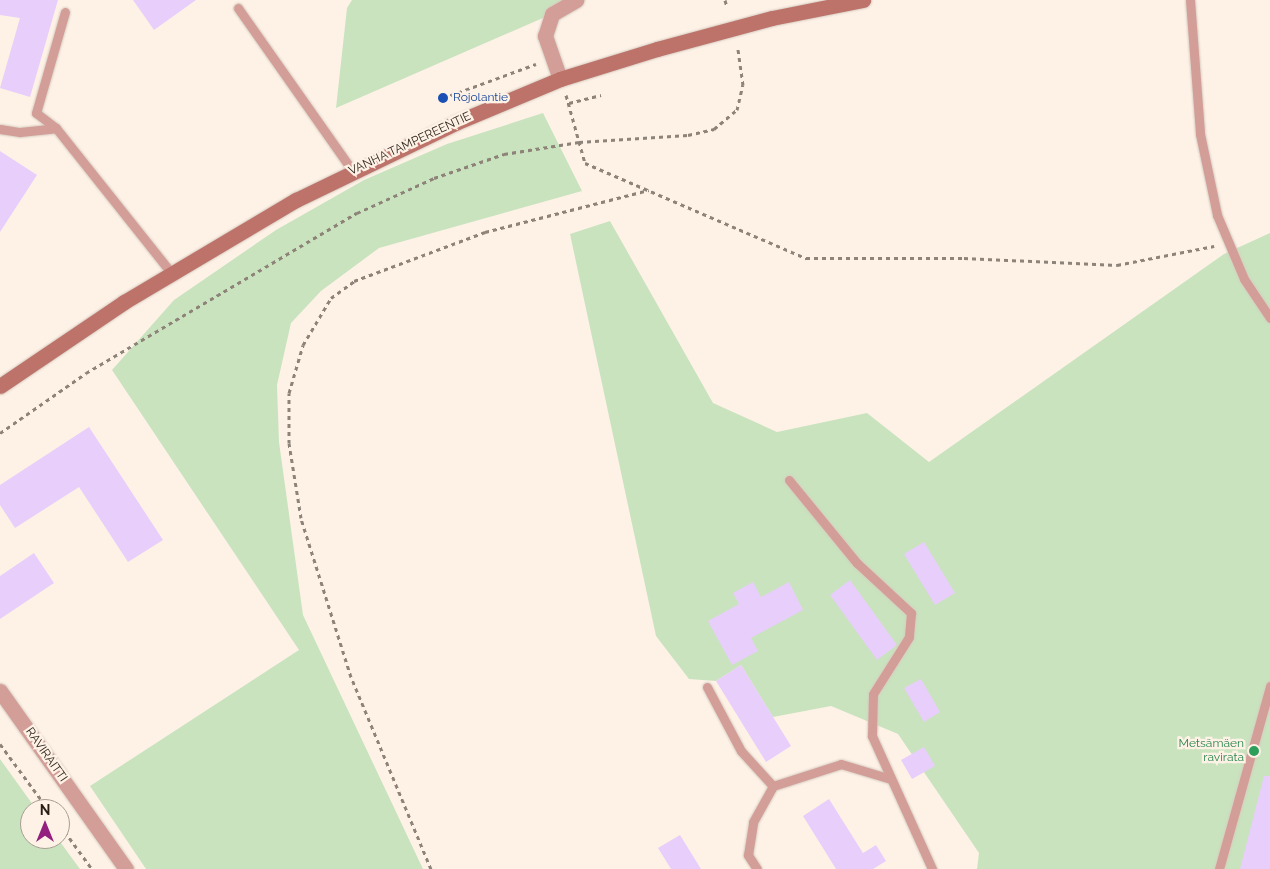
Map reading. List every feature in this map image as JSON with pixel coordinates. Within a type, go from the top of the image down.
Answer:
[{"type":"main road","name":"VANHA TAMPEREENTIE","points":[[0,386],[172,274],[352,170],[560,79],[708,34],[863,0]]},
{"type":"street","points":[[560,79],[546,36],[552,14],[576,0]]},
{"type":"street","name":"RAVIRAITTI","points":[[0,691],[126,869]]},
{"type":"lane","points":[[1190,0],[1200,134],[1217,214],[1244,279],[1270,318]]},
{"type":"lane","points":[[238,8],[352,170]]},
{"type":"lane","points":[[65,12],[36,113],[56,128],[172,274]]},
{"type":"lane","points":[[0,129],[20,132],[56,128]]},
{"type":"lane","points":[[790,480],[858,563],[911,613],[910,638],[873,694],[872,736],[932,869]]},
{"type":"lane","points":[[1219,869],[1270,686]]},
{"type":"lane","points":[[707,687],[741,751],[773,786]]},
{"type":"lane","points":[[757,869],[748,855],[753,822],[773,786],[841,764],[891,779]]},
{"type":"path","points":[[725,0],[727,7]]},
{"type":"path","points":[[0,433],[86,374],[357,213],[434,178],[504,154],[579,142],[688,135],[726,122],[737,110],[743,85],[738,48]]},
{"type":"path","points":[[443,98],[553,57]]},
{"type":"path","points":[[560,79],[569,103],[585,163],[806,258],[964,258],[1117,265],[1230,243]]},
{"type":"path","points":[[569,103],[601,95]]},
{"type":"path","points":[[431,869],[351,677],[301,518],[289,443],[289,393],[303,345],[331,298],[354,281],[485,232],[649,190]]},
{"type":"path","points":[[0,744],[41,799]]},
{"type":"path","points":[[70,839],[92,869]]},
{"type":"green space","points":[[352,0],[576,0],[552,14],[336,108],[347,8]]},
{"type":"green space","points":[[543,113],[582,191],[379,248],[321,291],[291,323],[277,385],[279,442],[303,615],[423,869],[146,869],[90,786],[299,650],[112,370],[174,300],[276,230],[364,180],[447,144]]},
{"type":"green space","points":[[610,221],[713,403],[777,432],[867,413],[929,462],[1224,254],[1270,233],[1270,869],[977,869],[979,853],[898,734],[831,706],[773,717],[741,665],[716,681],[689,679],[656,636],[570,234]]},
{"type":"green space","points":[[0,759],[29,799],[20,799],[20,849],[65,849],[80,869],[0,869]]},
{"type":"building","points":[[0,0],[58,0],[30,97],[0,88],[20,18],[0,15]]},
{"type":"building","points":[[133,0],[196,0],[154,30]]},
{"type":"building","points":[[0,151],[37,175],[0,232]]},
{"type":"building","points":[[89,427],[163,540],[128,562],[79,487],[15,528],[0,505],[0,485]]},
{"type":"building","points":[[924,542],[955,593],[935,605],[904,554]]},
{"type":"building","points":[[34,553],[54,583],[0,619],[0,576]]},
{"type":"building","points":[[850,580],[897,645],[877,660],[830,595]]},
{"type":"building","points":[[753,582],[761,597],[789,582],[803,610],[751,638],[758,651],[732,665],[708,621],[739,604],[733,593]]},
{"type":"building","points":[[741,665],[791,746],[766,762],[716,681]]},
{"type":"building","points":[[921,679],[940,712],[924,722],[904,688]]},
{"type":"building","points":[[924,747],[935,766],[912,779],[901,760]]},
{"type":"building","name":"Metsämäen ravirata","points":[[1264,776],[1270,776],[1270,869],[1240,869]]},
{"type":"building","points":[[829,799],[863,853],[876,845],[886,861],[873,869],[836,869],[803,816]]},
{"type":"building","points":[[680,835],[701,869],[671,869],[658,848]]},
{"type":"place","name":"Rojolantie","points":[[443,98]]},
{"type":"place","name":"Metsämäen ravirata","points":[[1254,751]]}]
